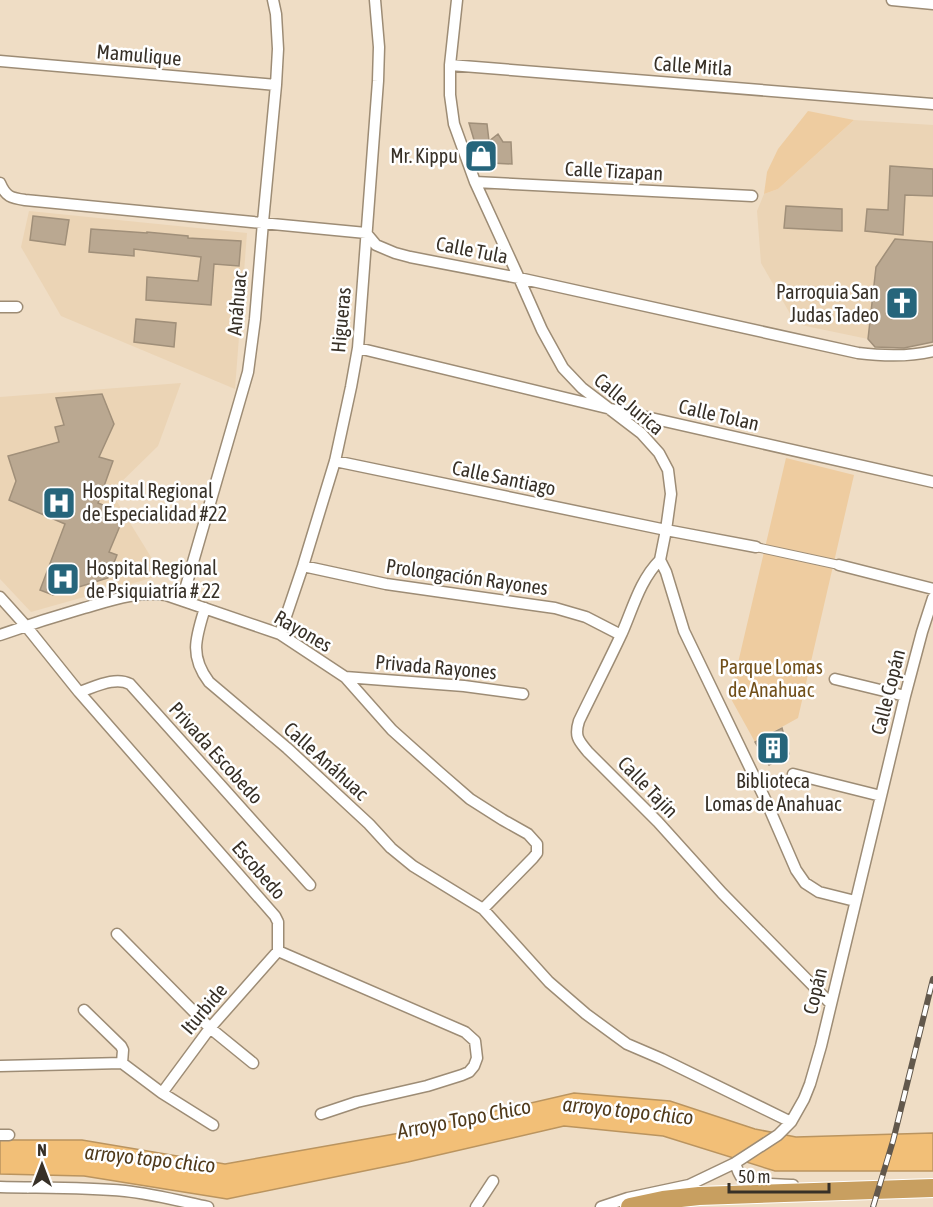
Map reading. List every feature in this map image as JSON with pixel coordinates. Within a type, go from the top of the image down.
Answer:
[{"type":"highway","points":[[630,1207],[699,1196],[933,1188]]},
{"type":"street","name":"Anáhuac","points":[[182,600],[248,372],[276,85],[278,49],[273,0]]},
{"type":"street","name":"Higueras","points":[[280,634],[335,461],[358,348],[378,81],[379,47],[375,0]]},
{"type":"street","name":"Calle Jurica","points":[[457,0],[450,66],[450,95],[454,124],[475,182],[542,330],[563,368],[582,388],[641,433],[659,453],[668,470],[671,494],[660,560]]},
{"type":"street","points":[[892,0],[933,4]]},
{"type":"street","name":"Mamulique","points":[[0,62],[276,85]]},
{"type":"street","name":"Calle Mitla","points":[[450,66],[933,104]]},
{"type":"street","name":"Calle Tizapan","points":[[475,182],[752,196]]},
{"type":"street","points":[[0,183],[7,195],[26,200],[366,232]]},
{"type":"street","name":"Calle Tula","points":[[366,232],[376,245],[395,253],[858,353],[899,355],[933,351]]},
{"type":"street","points":[[0,307],[16,307]]},
{"type":"street","name":"Calle Tolan","points":[[358,348],[611,409],[933,482]]},
{"type":"street","name":"Calle Santiago","points":[[335,461],[756,547]]},
{"type":"street","points":[[756,547],[933,589]]},
{"type":"street","points":[[660,560],[666,572],[684,631],[796,870],[805,883],[819,892],[855,901]]},
{"type":"street","name":"Calle Tajín","points":[[660,560],[643,582],[621,635],[579,721],[576,735],[588,752],[831,1004]]},
{"type":"street","name":"Prolongación Rayones","points":[[303,566],[386,584],[555,608],[586,617],[621,635]]},
{"type":"street","name":"Rayones","points":[[0,635],[113,600],[141,593],[151,593],[182,600],[280,634],[345,677]]},
{"type":"street","name":"Escobedo","points":[[0,597],[79,692],[275,916],[278,922],[278,951]]},
{"type":"street","name":"Calle Copán","points":[[881,796],[905,696],[933,598]]},
{"type":"street","name":"Calle Anáhuac","points":[[205,608],[195,644],[202,673],[209,682],[287,748],[369,824],[391,848],[413,866],[483,909],[549,982],[586,1014],[627,1044],[791,1122]]},
{"type":"street","points":[[345,677],[392,730],[470,799],[528,834],[537,844],[537,853],[533,858],[483,909]]},
{"type":"street","name":"Privada Rayones","points":[[345,677],[464,686],[523,694]]},
{"type":"street","points":[[835,679],[905,696]]},
{"type":"street","name":"Privada Escobedo","points":[[79,692],[110,682],[121,681],[130,684],[310,885]]},
{"type":"street","points":[[794,774],[881,796]]},
{"type":"street","name":"Copán","points":[[601,1207],[628,1198],[689,1185],[738,1161],[778,1135],[791,1122],[810,1084],[881,796]]},
{"type":"street","points":[[117,934],[210,1028],[253,1063]]},
{"type":"street","points":[[278,951],[465,1032],[475,1041],[477,1058],[469,1072],[427,1086],[357,1102],[321,1114]]},
{"type":"street","name":"Iturbide","points":[[162,1093],[210,1028],[278,951]]},
{"type":"street","points":[[84,1010],[121,1046],[122,1063]]},
{"type":"street","points":[[0,1066],[122,1063],[162,1093],[213,1125]]},
{"type":"street","points":[[738,1161],[742,1178],[749,1181],[846,1191]]},
{"type":"street","points":[[476,1207],[492,1180]]},
{"type":"street","points":[[0,1187],[126,1191],[208,1207]]},
{"type":"shaded area","points":[[854,120],[933,125],[933,242],[895,239],[876,267],[868,339],[796,324],[761,263],[757,211],[764,194],[778,189]]},
{"type":"shaded area","points":[[29,211],[247,233],[235,389],[61,316],[21,247]]},
{"type":"shaded area","name":"Hospital Regional de Especialidad #22","points":[[181,383],[158,446],[111,492],[162,575],[31,612],[0,579],[0,397]]},
{"type":"green space","points":[[808,111],[854,120],[778,189],[764,194],[767,172],[778,149]]},
{"type":"green space","name":"Parque Lomas de Anahuac","points":[[786,458],[854,475],[798,718],[755,742],[730,697]]},
{"type":"water","points":[[574,1093],[670,1101],[755,1129],[796,1137],[933,1133],[933,1171],[775,1171],[663,1136],[564,1126],[408,1162],[227,1199],[84,1176],[0,1174],[0,1140],[82,1140],[225,1164],[400,1133]]},
{"type":"building","points":[[469,123],[487,124],[489,141],[498,134],[503,142],[511,142],[512,164],[491,163],[491,152],[473,153],[477,150]]},
{"type":"building","points":[[890,166],[933,169],[933,196],[905,195],[903,235],[865,231],[867,209],[888,210]]},
{"type":"building","points":[[786,206],[842,209],[842,231],[784,228]]},
{"type":"building","points":[[33,216],[69,220],[65,245],[30,240]]},
{"type":"building","points":[[91,229],[241,241],[239,266],[214,264],[211,305],[146,300],[147,277],[198,281],[201,257],[134,249],[134,256],[89,252]]},
{"type":"building","name":"Parroquia San Judas Tadeo","points":[[895,239],[933,242],[933,342],[904,348],[875,347],[868,339],[876,267]]},
{"type":"building","points":[[136,319],[176,323],[174,347],[134,342]]},
{"type":"building","points":[[102,394],[114,424],[99,457],[113,461],[98,503],[125,514],[109,552],[117,555],[108,578],[53,595],[40,590],[65,524],[9,500],[16,481],[8,456],[59,442],[55,427],[64,425],[56,398]]},
{"type":"building","name":"Biblioteca Lomas de Anahuac","points":[[782,728],[789,754],[769,765],[755,742]]},
{"type":"railway","points":[[873,1207],[893,1141],[933,979]]},
{"type":"place","name":"Mr. Kippu","points":[[481,156]]},
{"type":"place","name":"Parroquia San Judas Tadeo","points":[[902,303]]},
{"type":"place","name":"Hospital Regional de Especialidad #22","points":[[59,503]]},
{"type":"place","name":"Hospital Regional de Psiquiatría # 22","points":[[63,579]]},
{"type":"place","name":"Biblioteca Lomas de Anahuac","points":[[773,748]]},
{"type":"water label","name":"arroyo topo chico","points":[[628,1111]]},
{"type":"water label","name":"Arroyo Topo Chico","points":[[464,1119]]},
{"type":"water label","name":"arroyo topo chico","points":[[150,1159]]}]
